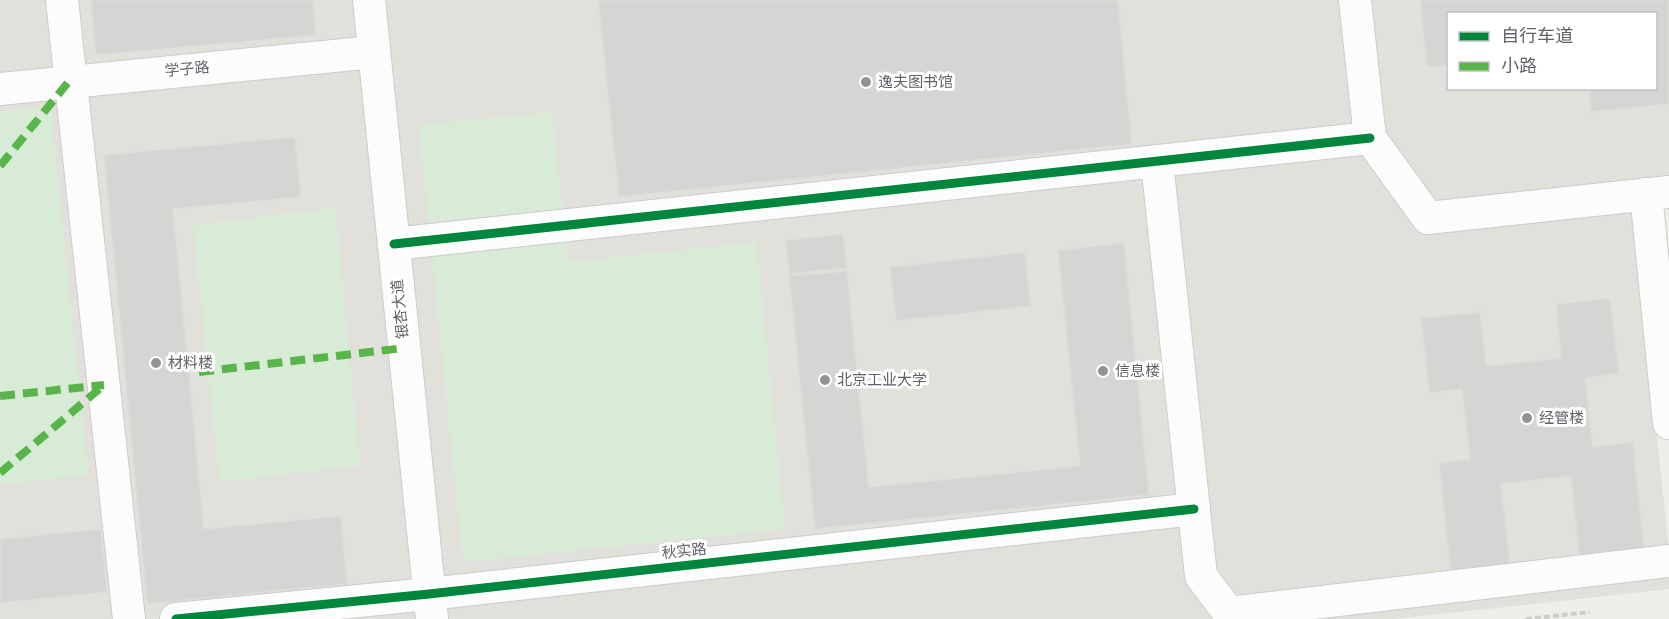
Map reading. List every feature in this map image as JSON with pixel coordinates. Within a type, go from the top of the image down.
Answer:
[{"type":"street","points":[[62,0],[129,619]]},
{"type":"street","name":"银杏大道","points":[[369,0],[430,607]]},
{"type":"street","points":[[1355,0],[1370,138],[1428,218],[1658,193],[1669,423]]},
{"type":"street","name":"学子路","points":[[0,88],[374,52]]},
{"type":"street","points":[[394,244],[1370,138]]},
{"type":"street","points":[[1157,162],[1201,576],[1229,613],[1669,561]]},
{"type":"street","name":"秋实路","points":[[176,619],[430,607],[1194,509]]},
{"type":"path","points":[[1526,619],[1590,612]]},
{"type":"shaded area","name":"北京工业大学","points":[[0,0],[1669,0],[1669,206],[1633,210],[1669,550],[1669,589],[1395,619],[0,619]]},
{"type":"green space","points":[[50,106],[88,475],[0,485],[0,112]]},
{"type":"green space","points":[[552,112],[568,262],[756,242],[785,529],[463,562],[419,125]]},
{"type":"green space","points":[[335,208],[360,466],[220,482],[193,225]]},
{"type":"building","points":[[91,0],[313,0],[316,35],[96,55]]},
{"type":"building","name":"逸夫图书馆","points":[[598,0],[1118,0],[1132,144],[619,197]]},
{"type":"building","points":[[1420,0],[1669,0],[1669,104],[1591,112],[1589,90],[1657,90],[1657,12],[1447,12],[1447,65],[1427,67]]},
{"type":"building","name":"材料楼","points":[[295,137],[301,197],[173,209],[204,529],[341,516],[347,584],[147,604],[104,155]]},
{"type":"building","points":[[843,234],[847,268],[789,274],[786,240]]},
{"type":"building","name":"信息楼","points":[[1124,243],[1149,495],[815,529],[789,276],[847,271],[869,487],[1080,466],[1058,250]]},
{"type":"building","points":[[1025,252],[1031,306],[896,321],[890,267]]},
{"type":"building","name":"经管楼","points":[[1610,298],[1619,374],[1585,378],[1593,447],[1633,442],[1645,557],[1580,564],[1571,476],[1501,484],[1511,570],[1451,577],[1439,463],[1470,459],[1462,389],[1429,393],[1421,318],[1480,312],[1486,366],[1561,358],[1556,304]]},
{"type":"building","points":[[101,529],[107,592],[0,603],[0,539]]},
{"type":"marked path","points":[[0,166],[70,80]]},
{"type":"marked path","points":[[199,372],[404,348]]},
{"type":"marked path","points":[[0,396],[104,385]]},
{"type":"marked path","points":[[0,473],[104,385]]},
{"type":"cycle path","points":[[394,244],[1370,138]]},
{"type":"cycle path","points":[[176,619],[429,594],[1194,509]]},
{"type":"place","name":"逸夫图书馆","points":[[866,82]]},
{"type":"place","name":"材料楼","points":[[156,363]]},
{"type":"place","name":"信息楼","points":[[1103,371]]},
{"type":"place","name":"北京工业大学","points":[[825,380]]},
{"type":"place","name":"经管楼","points":[[1527,418]]}]
